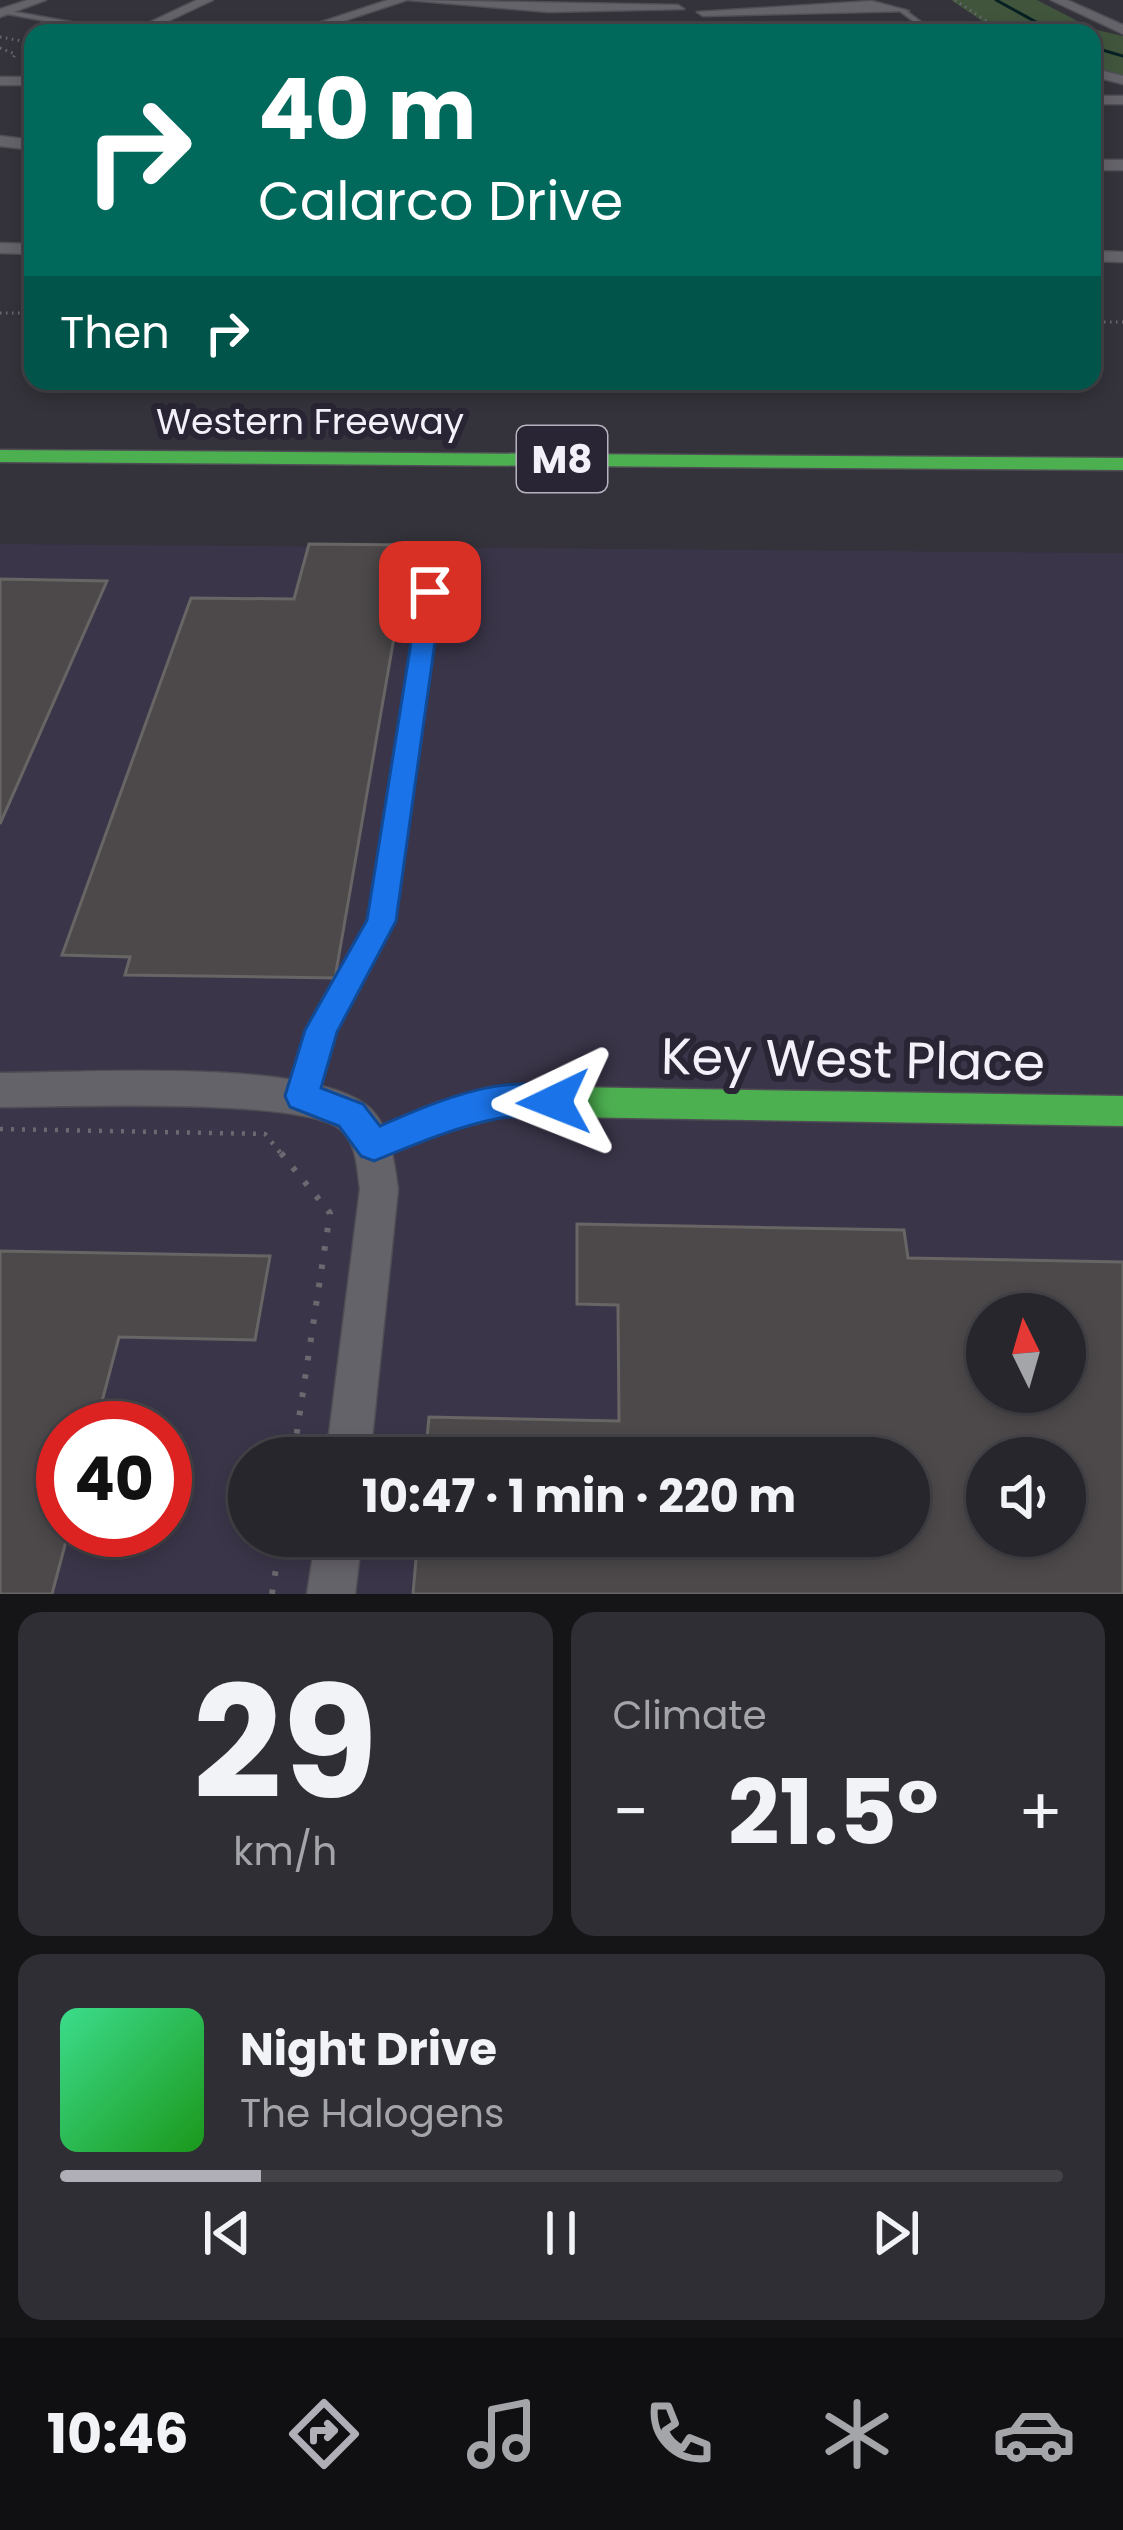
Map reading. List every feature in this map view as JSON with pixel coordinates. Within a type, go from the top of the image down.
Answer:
[{"type":"main road","name":"Western Freeway","points":[[0,456],[1123,464]]},
{"type":"main road","name":"Key West Place","points":[[374,1145],[439,1117],[507,1101],[1123,1111]]},
{"type":"street","points":[[153,24],[207,0]]},
{"type":"street","points":[[414,0],[658,11],[899,6]]},
{"type":"street","points":[[1057,0],[1123,30]]},
{"type":"street","points":[[4,8],[34,2]]},
{"type":"street","points":[[322,24],[391,2]]},
{"type":"street","points":[[0,1090],[302,1096],[351,1115],[374,1145],[379,1189],[351,1437]]},
{"type":"street","points":[[332,1594],[336,1557]]},
{"type":"lane","points":[[4,8],[80,24]]},
{"type":"lane","points":[[302,1096],[321,1030],[381,921],[430,592]]},
{"type":"path","points":[[955,0],[991,24]]},
{"type":"path","points":[[0,48],[15,54],[6,64]]},
{"type":"path","points":[[0,1129],[266,1135],[330,1214],[296,1437]]},
{"type":"path","points":[[272,1594],[278,1557]]},
{"type":"shaded area","points":[[0,544],[1123,553],[1123,1594],[0,1594]]},
{"type":"green space","points":[[951,0],[1037,0],[1083,24],[987,24]]},
{"type":"green space","points":[[1101,31],[1123,36],[1123,78],[1101,72]]},
{"type":"building","points":[[309,544],[410,545],[335,978],[125,975],[130,957],[62,955],[191,598],[294,599]]},
{"type":"building","points":[[0,579],[107,581],[0,824]]},
{"type":"building","points":[[577,1224],[904,1230],[908,1258],[1123,1262],[1123,1594],[413,1594],[416,1557],[930,1557],[930,1437],[427,1437],[429,1417],[619,1421],[618,1305],[577,1304]]},
{"type":"building","points":[[0,1251],[270,1256],[255,1340],[119,1337],[102,1401],[36,1401],[36,1557],[62,1557],[52,1594],[0,1594]]},
{"type":"waterway","points":[[996,0],[1040,24]]},
{"type":"waterway","points":[[1101,50],[1123,56]]},
{"type":"traffic: fast","points":[[0,456],[1123,464]]},
{"type":"traffic: fast","points":[[373,1145],[439,1117],[507,1101],[1123,1111]]},
{"type":"route","points":[[430,592],[381,921],[321,1030],[302,1096],[351,1115],[374,1145],[439,1117],[507,1101],[554,1102]]}]
